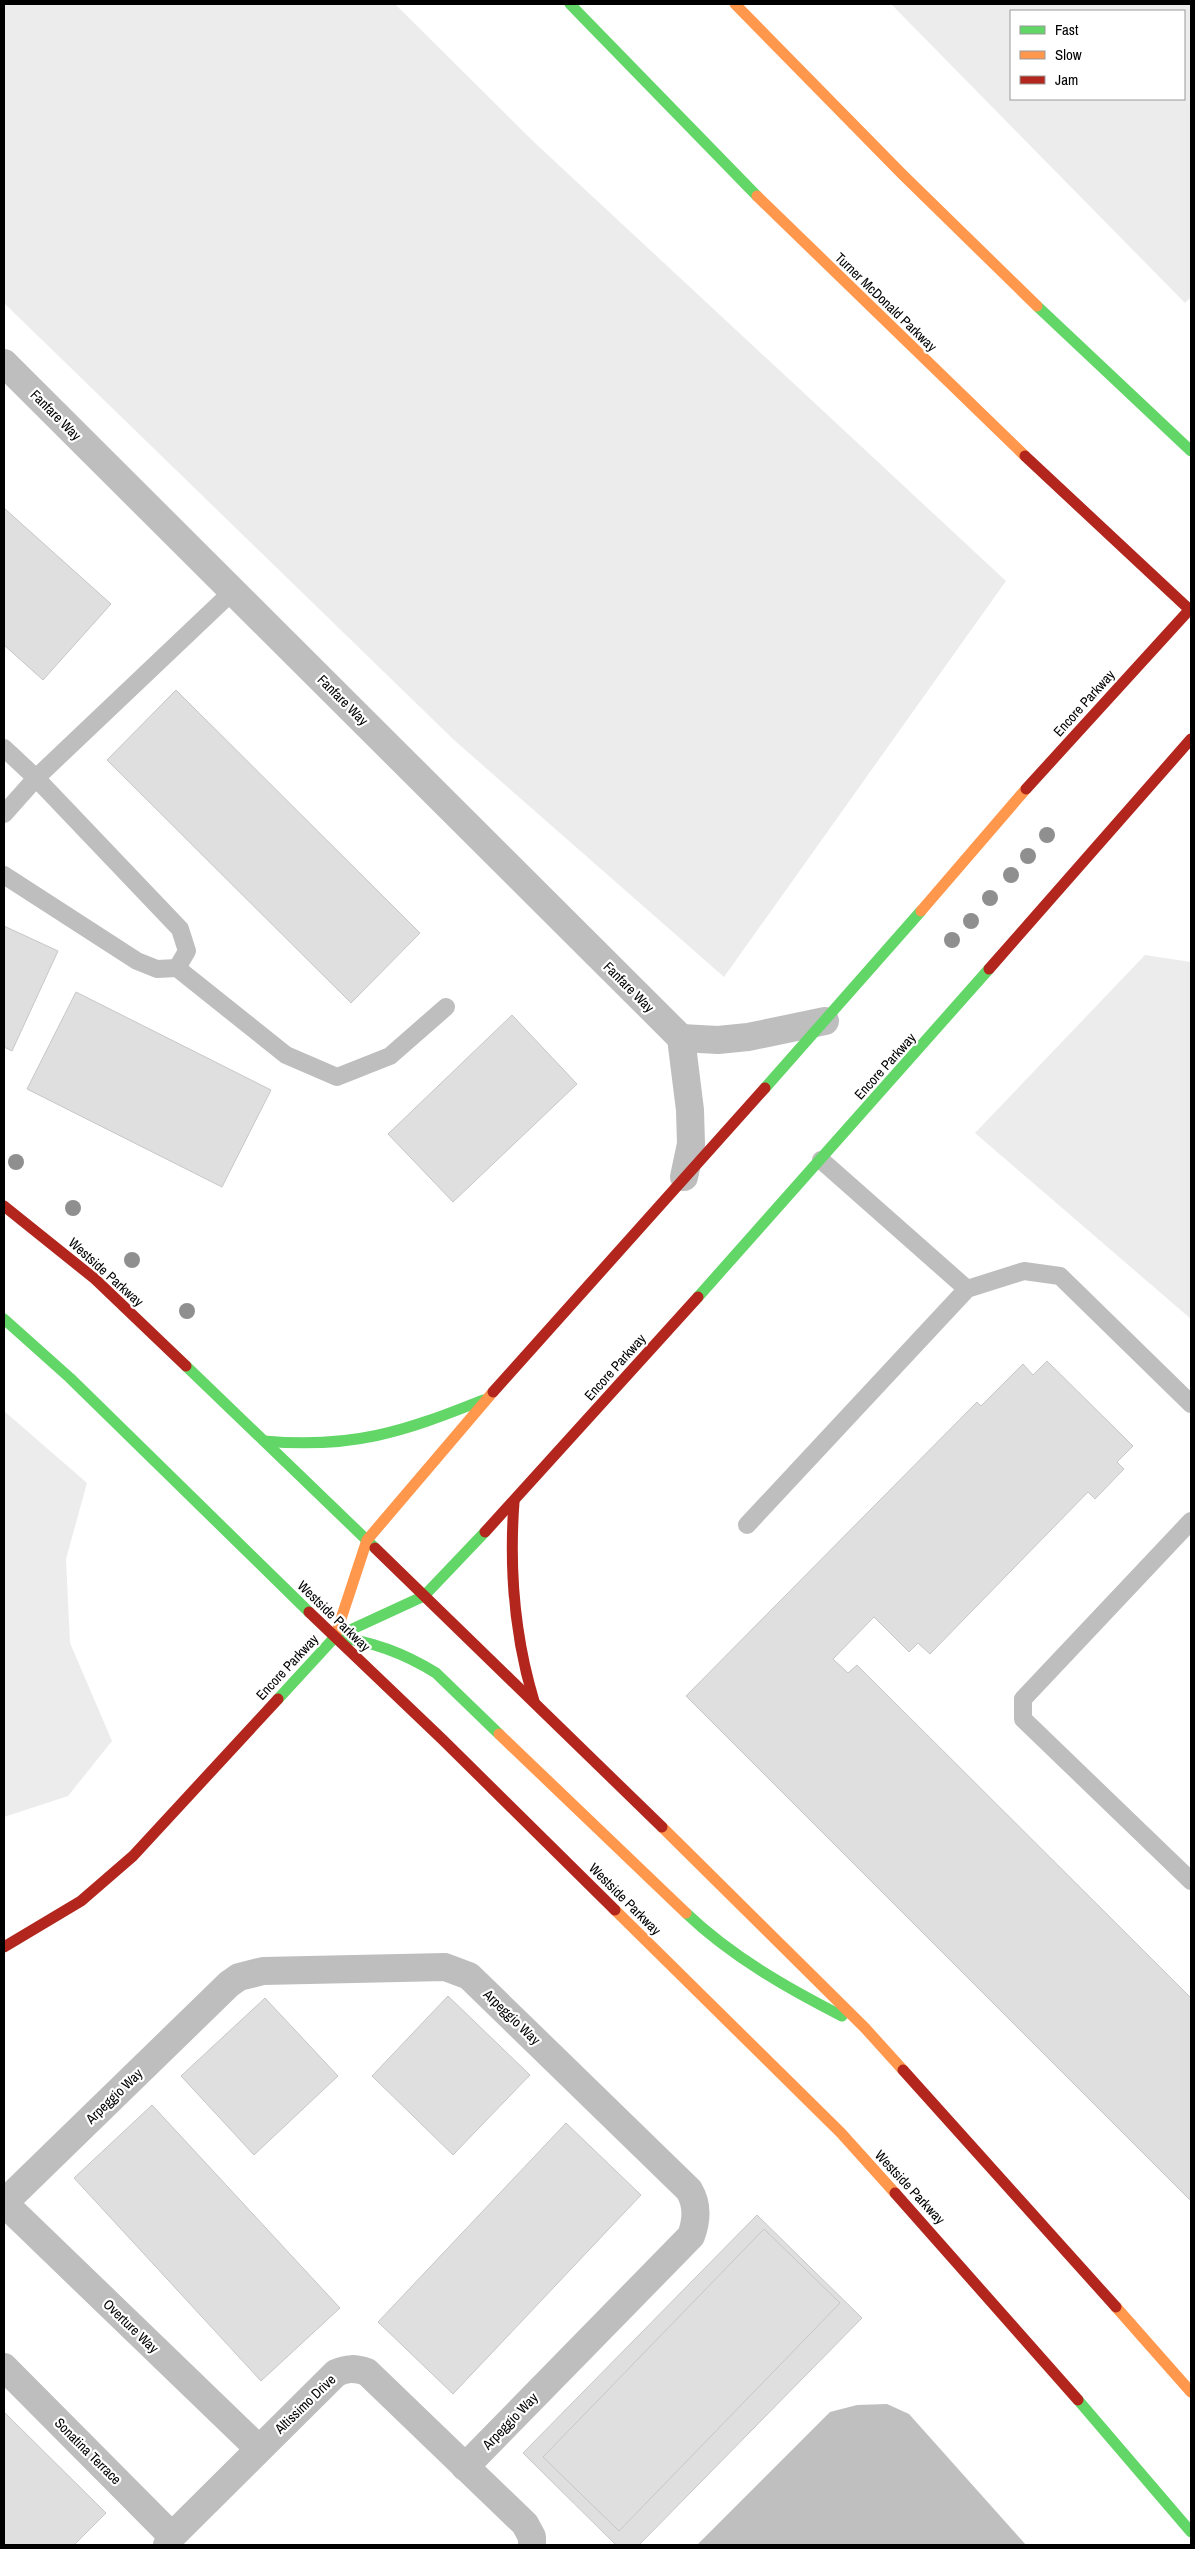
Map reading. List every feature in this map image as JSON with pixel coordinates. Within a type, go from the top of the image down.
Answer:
[{"type":"main road","name":"Turner McDonald Parkway","points":[[570,4],[750,190],[909,346],[1191,609]]},
{"type":"main road","points":[[735,4],[837,109],[1007,277],[1191,451]]},
{"type":"main road","name":"Encore Parkway","points":[[367,1540],[487,1399],[825,1021],[1026,789],[1191,609]]},
{"type":"main road","name":"Encore Parkway","points":[[4,1947],[81,1901],[133,1856],[335,1637],[424,1596],[514,1502],[821,1160],[1191,739]]},
{"type":"main road","name":"Westside Parkway","points":[[4,1206],[95,1279],[717,1880],[865,2028],[990,2164],[1191,2392]]},
{"type":"main road","name":"Westside Parkway","points":[[4,1319],[70,1378],[443,1740],[841,2133],[1189,2523]]},
{"type":"main road","points":[[264,1441],[292,1445],[371,1440],[409,1430],[487,1399]]},
{"type":"main road","points":[[514,1502],[510,1541],[514,1620],[521,1662],[535,1705]]},
{"type":"main road","points":[[367,1540],[335,1637],[360,1639],[384,1646],[411,1658],[436,1673],[701,1928],[784,1986],[865,2028]]},
{"type":"street","name":"Fanfare Way","points":[[4,363],[681,1038]]},
{"type":"street","points":[[684,1177],[691,1144],[681,1038],[718,1040],[748,1037],[825,1021]]},
{"type":"street","name":"Arpeggio Way","points":[[4,2203],[229,1984],[239,1977],[263,1971],[445,1967],[469,1976],[689,2190],[695,2199],[696,2225],[691,2236],[465,2467]]},
{"type":"street","name":"Overture Way","points":[[4,2203],[259,2449]]},
{"type":"street","name":"Sonatina Terrace","points":[[4,2367],[170,2541]]},
{"type":"street","name":"Altissimo Drive","points":[[170,2541],[336,2373],[346,2368],[358,2368],[367,2372],[525,2524],[532,2537],[532,2545]]},
{"type":"lane","points":[[4,814],[36,778],[234,592]]},
{"type":"lane","points":[[4,748],[36,778],[180,929],[187,951],[177,968]]},
{"type":"lane","points":[[4,875],[137,961],[157,969],[177,968],[286,1055],[337,1077],[390,1056],[446,1007]]},
{"type":"lane","points":[[821,1160],[967,1289]]},
{"type":"lane","points":[[747,1525],[967,1289],[1024,1271],[1060,1276],[1191,1404]]},
{"type":"lane","points":[[1191,1521],[1023,1699],[1023,1719],[1191,1881]]},
{"type":"shaded area","points":[[4,4],[395,4],[535,143],[1006,581],[724,977],[454,740],[4,303]]},
{"type":"shaded area","points":[[891,4],[1191,4],[1191,297],[1185,303]]},
{"type":"shaded area","points":[[1145,955],[1191,962],[1191,1319],[975,1133]]},
{"type":"shaded area","points":[[4,1411],[87,1483],[66,1559],[70,1643],[112,1741],[68,1796],[4,1817]]},
{"type":"shaded area","points":[[887,2404],[909,2414],[1026,2545],[697,2545],[830,2412],[857,2405]]},
{"type":"building","points":[[4,508],[111,604],[43,680],[4,645]]},
{"type":"building","points":[[176,690],[420,933],[351,1003],[107,760]]},
{"type":"building","points":[[4,926],[58,951],[12,1051],[4,1047]]},
{"type":"building","points":[[76,992],[271,1090],[222,1187],[27,1089]]},
{"type":"building","points":[[512,1015],[577,1084],[453,1202],[388,1134]]},
{"type":"building","points":[[1047,1361],[1133,1446],[1117,1462],[1124,1469],[1095,1499],[1088,1492],[930,1654],[918,1643],[909,1652],[874,1617],[833,1659],[848,1673],[857,1665],[1191,1998],[1191,2201],[686,1696],[977,1402],[981,1406],[1023,1364],[1033,1375]]},
{"type":"building","points":[[448,1996],[530,2075],[453,2155],[372,2076]]},
{"type":"building","points":[[265,1998],[338,2076],[254,2155],[181,2076]]},
{"type":"building","points":[[152,2105],[340,2308],[261,2381],[74,2178]]},
{"type":"building","points":[[566,2123],[641,2195],[453,2394],[378,2322]]},
{"type":"building","points":[[757,2215],[862,2318],[639,2545],[616,2545],[523,2453]]},
{"type":"building","points":[[764,2229],[840,2303],[619,2531],[543,2457]]},
{"type":"building","points":[[4,2412],[106,2513],[74,2545],[4,2545]]},
{"type":"traffic: fast","points":[[570,4],[757,196]]},
{"type":"traffic: fast","points":[[1037,306],[1191,451]]},
{"type":"traffic: fast","points":[[765,1088],[921,911]]},
{"type":"traffic: fast","points":[[698,1297],[989,969]]},
{"type":"traffic: fast","points":[[4,1319],[70,1378],[309,1612]]},
{"type":"traffic: fast","points":[[186,1366],[375,1548]]},
{"type":"traffic: fast","points":[[264,1441],[324,1442],[376,1436],[427,1421],[483,1400]]},
{"type":"traffic: fast","points":[[278,1699],[335,1637],[424,1596],[485,1532]]},
{"type":"traffic: fast","points":[[335,1637],[362,1641],[387,1649],[436,1673],[499,1734]]},
{"type":"traffic: fast","points":[[686,1913],[703,1929],[760,1970],[842,2016]]},
{"type":"traffic: fast","points":[[1078,2400],[1191,2532]]},
{"type":"traffic: slow","points":[[735,4],[903,175],[1037,306]]},
{"type":"traffic: slow","points":[[757,196],[1025,456]]},
{"type":"traffic: slow","points":[[921,911],[1026,789]]},
{"type":"traffic: slow","points":[[335,1637],[367,1540],[493,1392]]},
{"type":"traffic: slow","points":[[499,1734],[686,1913]]},
{"type":"traffic: slow","points":[[662,1827],[865,2028],[903,2070]]},
{"type":"traffic: slow","points":[[615,1910],[841,2133],[895,2193]]},
{"type":"traffic: slow","points":[[1116,2307],[1191,2392]]},
{"type":"traffic: jam","points":[[1025,456],[1191,611]]},
{"type":"traffic: jam","points":[[1026,789],[1191,608]]},
{"type":"traffic: jam","points":[[989,969],[1191,739]]},
{"type":"traffic: jam","points":[[493,1392],[765,1088]]},
{"type":"traffic: jam","points":[[4,1206],[95,1279],[186,1366]]},
{"type":"traffic: jam","points":[[485,1532],[698,1297]]},
{"type":"traffic: jam","points":[[514,1502],[512,1553],[515,1603],[522,1652],[534,1701]]},
{"type":"traffic: jam","points":[[375,1548],[662,1827]]},
{"type":"traffic: jam","points":[[309,1612],[443,1740],[615,1910]]},
{"type":"traffic: jam","points":[[4,1947],[81,1901],[133,1856],[278,1699]]},
{"type":"traffic: jam","points":[[903,2070],[1116,2307]]},
{"type":"traffic: jam","points":[[895,2193],[1078,2400]]}]
